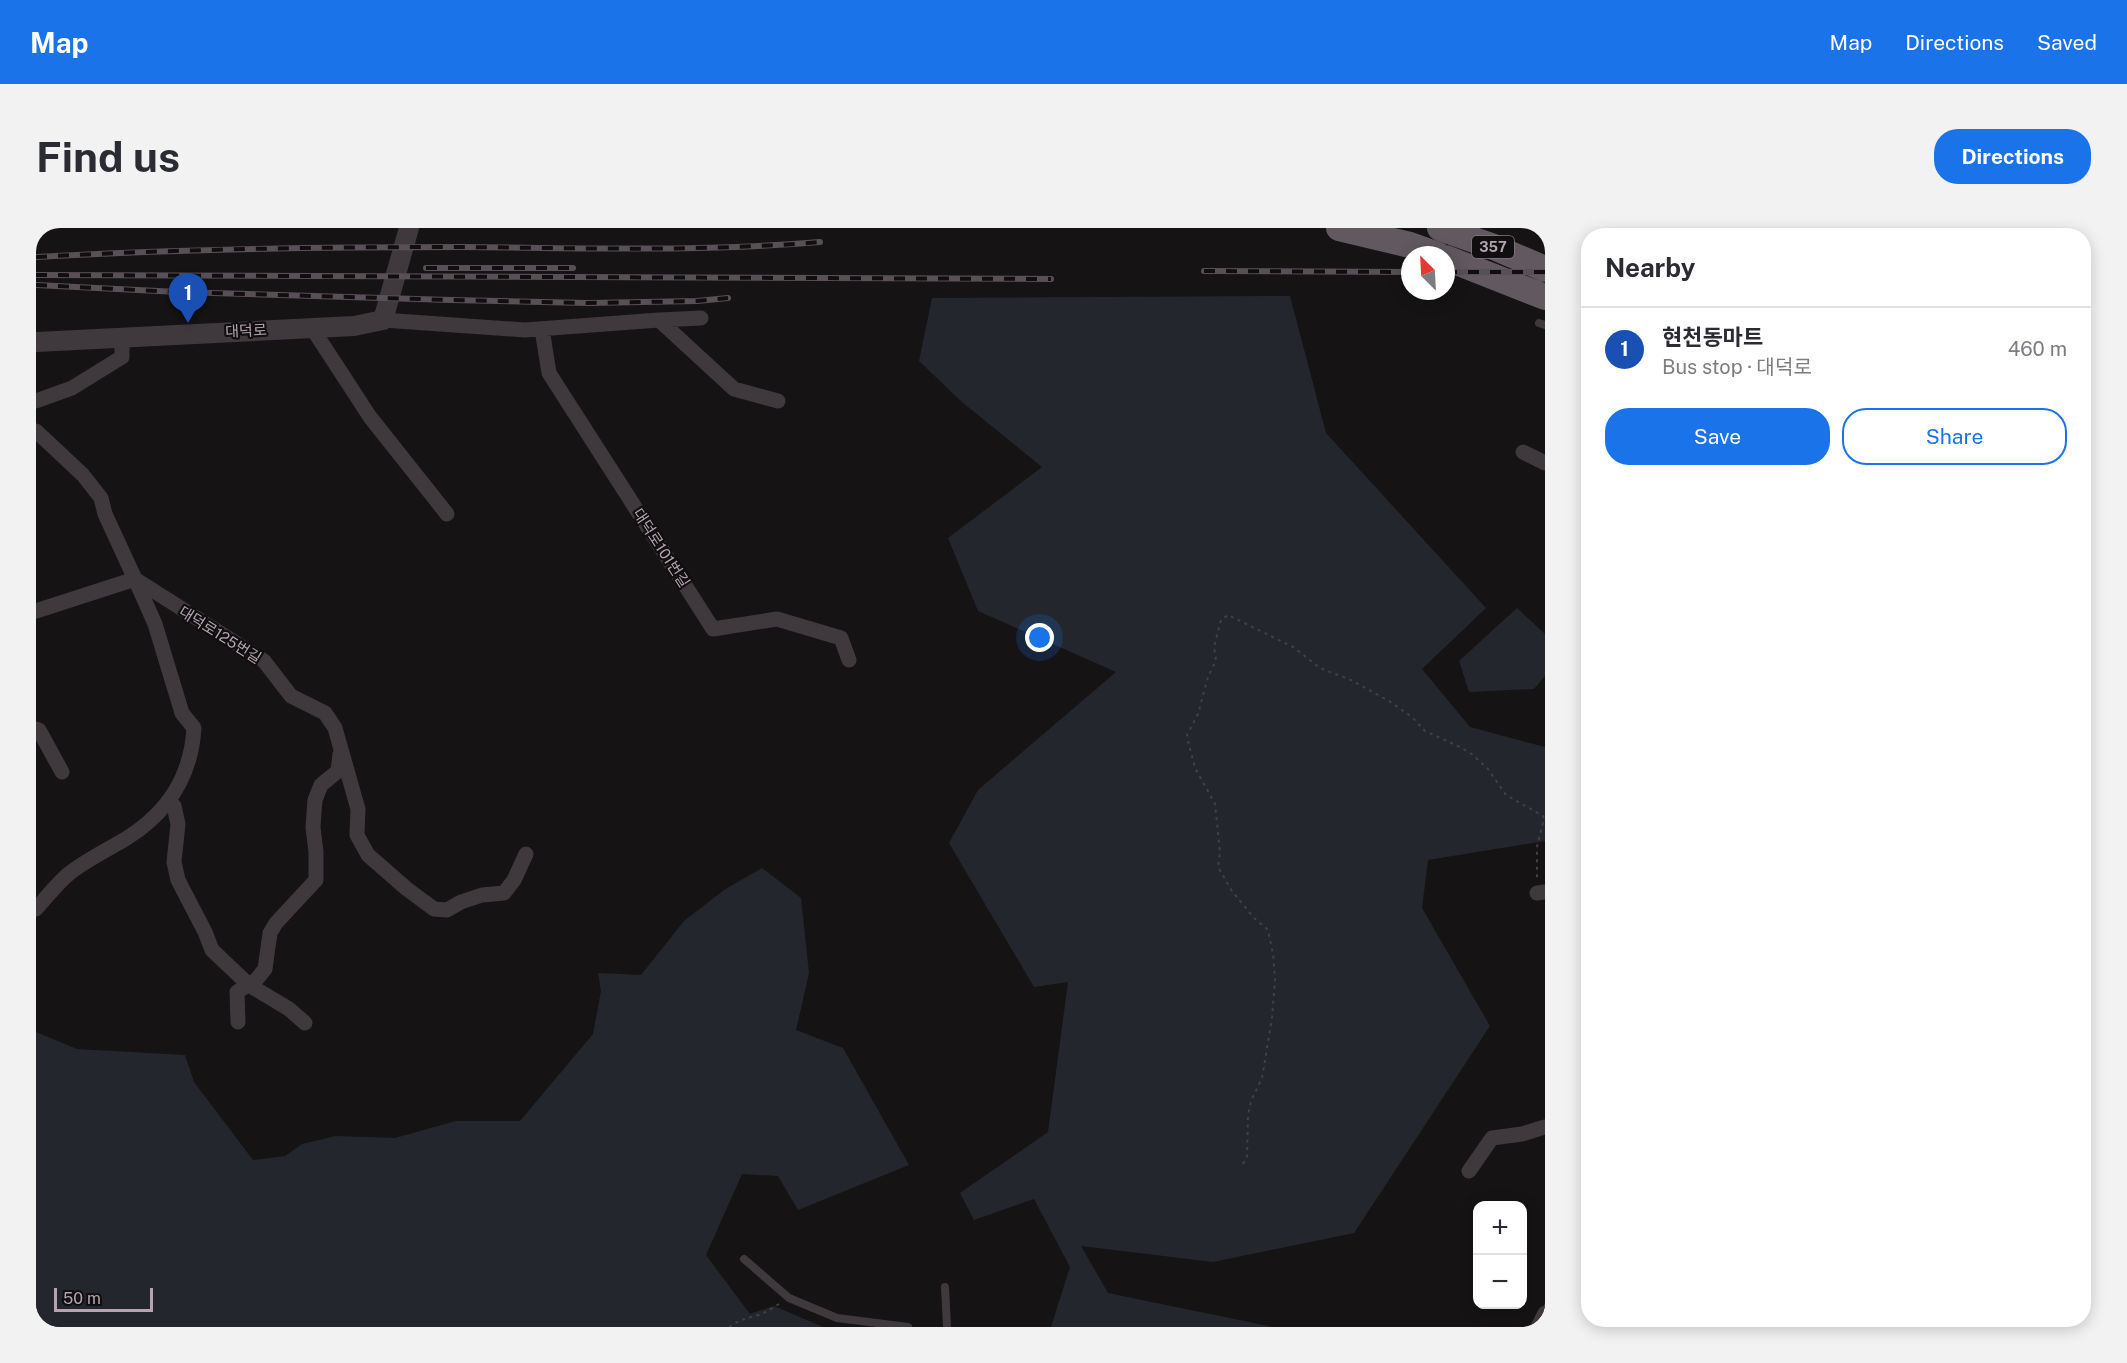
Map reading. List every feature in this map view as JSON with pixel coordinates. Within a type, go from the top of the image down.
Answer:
[{"type":"highway","points":[[1339,228],[1413,246]]},
{"type":"highway","name":"357","points":[[1440,228],[1494,247],[1545,269]]},
{"type":"highway","name":"357","points":[[1455,262],[1545,297]]},
{"type":"street","points":[[383,320],[409,228]]},
{"type":"street","name":"대덕로","points":[[36,342],[354,326],[383,320],[525,330],[701,318]]},
{"type":"street","points":[[659,320],[734,389],[778,401]]},
{"type":"street","points":[[312,328],[370,417],[447,514]]},
{"type":"street","name":"대덕로101번길","points":[[542,329],[549,373],[713,629],[777,619],[841,638],[849,660]]},
{"type":"street","points":[[36,401],[72,388],[122,357],[122,337]]},
{"type":"street","name":"대덕로125번길","points":[[36,431],[83,475],[102,498],[105,514],[155,624],[182,713],[194,728],[193,748],[183,778],[165,807],[130,836],[71,872],[36,909]]},
{"type":"street","points":[[1523,452],[1545,463]]},
{"type":"street","points":[[36,611],[135,579]]},
{"type":"street","name":"대덕로125번길","points":[[135,579],[264,661],[291,696],[325,713],[334,728],[358,809],[357,835],[368,855],[406,889],[434,909],[447,910],[461,902],[482,895],[504,892],[514,880],[526,854]]},
{"type":"street","points":[[36,729],[39,730],[62,772]]},
{"type":"street","points":[[238,1022],[237,992],[249,985],[265,969],[270,933],[276,923],[316,880],[313,827],[315,800],[321,785],[339,771],[340,751]]},
{"type":"street","points":[[168,802],[174,806],[178,824],[174,862],[178,880],[212,950],[249,985],[289,1009],[305,1023]]},
{"type":"street","points":[[1469,1171],[1492,1138],[1522,1134],[1545,1126]]},
{"type":"street","points":[[1538,1327],[1545,1313]]},
{"type":"lane","points":[[744,1259],[789,1298],[837,1318],[908,1327]]},
{"type":"lane","points":[[945,1287],[947,1327]]},
{"type":"path","points":[[1243,1164],[1247,1156],[1248,1115],[1251,1101],[1262,1078],[1272,1018],[1275,979],[1268,930],[1254,918],[1232,891],[1218,867],[1220,852],[1215,804],[1195,768],[1187,735],[1198,714],[1208,677],[1216,660],[1214,647],[1221,620],[1228,615],[1273,636],[1293,647],[1320,668],[1352,680],[1412,717],[1425,731],[1473,755],[1488,769],[1506,795],[1543,816],[1536,864],[1541,892]]},
{"type":"path","points":[[729,1327],[741,1320],[762,1314],[789,1298]]},
{"type":"shaded area","points":[[1290,296],[1326,433],[1486,608],[1422,669],[1470,727],[1545,747],[1545,841],[1428,860],[1422,908],[1490,1026],[1354,1233],[1213,1262],[1081,1246],[1108,1293],[1273,1327],[1051,1327],[1070,1267],[1034,1199],[974,1220],[960,1193],[1048,1132],[1068,982],[1034,987],[949,843],[978,790],[1116,672],[978,611],[948,538],[1042,467],[962,402],[919,361],[932,298]]},
{"type":"shaded area","points":[[1517,608],[1545,634],[1545,676],[1534,689],[1469,692],[1459,661]]},
{"type":"shaded area","points":[[762,868],[801,898],[809,973],[796,1030],[843,1048],[909,1165],[798,1210],[778,1176],[742,1174],[706,1255],[750,1314],[774,1306],[823,1327],[36,1327],[36,1032],[77,1049],[185,1055],[194,1082],[253,1160],[285,1156],[302,1144],[336,1136],[395,1138],[456,1121],[520,1121],[593,1034],[601,991],[598,973],[641,975],[684,921],[724,890]]},
{"type":"railway","points":[[36,257],[249,249],[686,248],[820,242]]},
{"type":"railway","points":[[426,268],[573,268]]},
{"type":"railway","points":[[1204,271],[1401,272]]},
{"type":"railway","points":[[1455,272],[1545,272]]},
{"type":"railway","points":[[36,275],[1051,279]]},
{"type":"railway","points":[[36,285],[178,292],[588,303],[697,301],[728,298]]},
{"type":"place","name":"현천동마트","points":[[188,323]]}]
